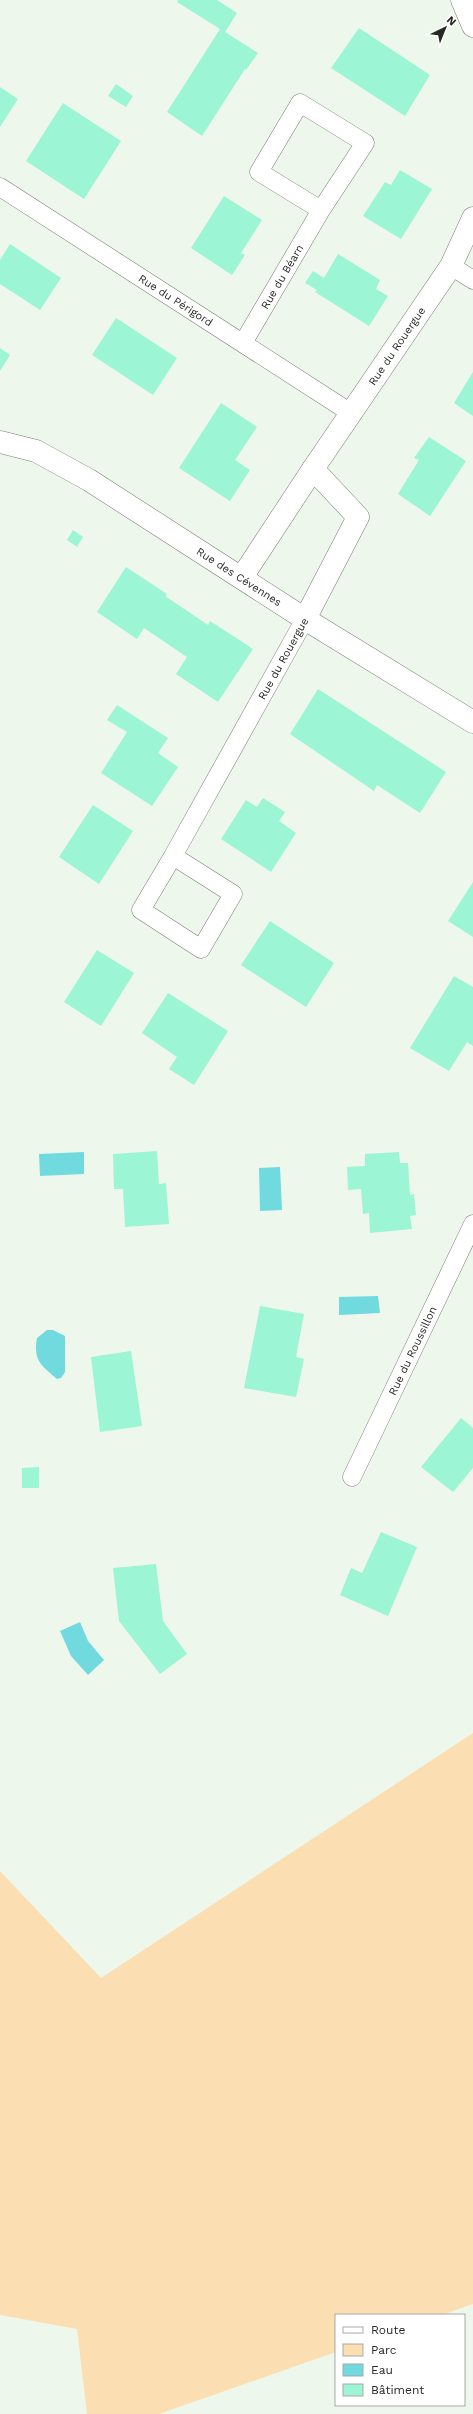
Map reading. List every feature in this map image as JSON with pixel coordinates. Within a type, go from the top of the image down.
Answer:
[{"type":"street","points":[[462,0],[473,26]]},
{"type":"street","name":"Rue du Rouergue","points":[[242,577],[313,469],[451,266],[473,218]]},
{"type":"street","name":"Rue des Cévennes","points":[[0,442],[36,451],[89,480],[242,577],[305,619],[473,722]]},
{"type":"street","name":"Rue du Rouergue","points":[[305,619],[358,517],[313,469]]},
{"type":"lane","name":"Rue du Béarn","points":[[242,344],[321,210],[364,143],[300,103],[259,172],[321,210]]},
{"type":"lane","name":"Rue du Périgord","points":[[0,187],[351,413]]},
{"type":"lane","points":[[451,266],[473,280]]},
{"type":"lane","name":"Rue du Rouergue","points":[[173,856],[233,894],[201,949],[141,910],[173,856],[305,619]]},
{"type":"lane","name":"Rue du Roussillon","points":[[352,1477],[473,1224]]},
{"type":"green space","points":[[473,1733],[473,2304],[445,2314],[335,2314],[335,2352],[159,2414],[87,2414],[77,2329],[0,2315],[0,1871],[101,1978]]},
{"type":"water","points":[[84,1152],[84,1174],[40,1176],[39,1154]]},
{"type":"water","points":[[280,1167],[282,1210],[260,1211],[259,1168]]},
{"type":"water","points":[[378,1296],[380,1313],[339,1315],[339,1297]]},
{"type":"water","points":[[47,1330],[53,1330],[65,1336],[65,1372],[61,1378],[57,1379],[43,1366],[37,1357],[37,1338]]},
{"type":"water","points":[[80,1622],[88,1641],[104,1660],[88,1675],[71,1656],[60,1631]]},
{"type":"building","points":[[178,0],[217,0],[237,13],[225,32],[258,53],[246,70],[245,69],[202,136],[167,112],[220,29],[177,2]]},
{"type":"building","points":[[359,28],[430,75],[405,116],[331,68]]},
{"type":"building","points":[[116,84],[133,96],[126,107],[108,96]]},
{"type":"building","points":[[0,87],[18,99],[0,127]]},
{"type":"building","points":[[63,103],[121,141],[84,199],[26,161]]},
{"type":"building","points":[[400,170],[432,189],[401,239],[363,216],[385,182],[391,185]]},
{"type":"building","points":[[224,196],[262,220],[241,253],[245,255],[232,275],[191,248]]},
{"type":"building","points":[[10,244],[61,278],[40,310],[0,284],[0,260]]},
{"type":"building","points":[[338,254],[380,280],[376,289],[388,296],[369,326],[315,292],[317,290],[305,283],[313,271],[324,278]]},
{"type":"building","points":[[116,318],[177,358],[153,395],[92,355]]},
{"type":"building","points":[[0,348],[10,355],[0,371]]},
{"type":"building","points":[[473,372],[473,416],[454,403]]},
{"type":"building","points":[[221,403],[257,427],[235,460],[250,470],[230,501],[179,468]]},
{"type":"building","points":[[429,437],[466,461],[430,516],[398,494],[419,460],[414,458]]},
{"type":"building","points":[[73,530],[83,537],[77,547],[67,540]]},
{"type":"building","points":[[126,567],[167,594],[165,596],[208,625],[210,621],[253,649],[218,702],[176,674],[187,657],[144,628],[137,639],[97,612]]},
{"type":"building","points":[[318,689],[446,772],[420,813],[377,785],[374,791],[290,734]]},
{"type":"building","points":[[117,705],[168,738],[158,753],[178,767],[152,806],[101,773],[127,732],[107,720]]},
{"type":"building","points":[[263,798],[285,812],[279,821],[296,833],[271,872],[221,839],[246,800],[257,807]]},
{"type":"building","points":[[93,805],[133,831],[99,884],[59,857]]},
{"type":"building","points":[[473,882],[473,937],[448,921]]},
{"type":"building","points":[[270,921],[334,963],[306,1007],[241,965]]},
{"type":"building","points":[[97,950],[134,973],[101,1026],[64,1002]]},
{"type":"building","points":[[454,976],[473,987],[473,1046],[467,1042],[449,1071],[410,1048]]},
{"type":"building","points":[[168,993],[228,1031],[194,1085],[169,1069],[177,1057],[142,1033]]},
{"type":"building","points":[[157,1151],[159,1184],[166,1183],[169,1224],[125,1227],[123,1189],[114,1189],[113,1154]]},
{"type":"building","points":[[399,1152],[400,1163],[408,1163],[410,1195],[414,1194],[416,1215],[410,1216],[412,1229],[370,1233],[369,1213],[363,1214],[361,1189],[348,1190],[347,1167],[365,1166],[365,1154]]},
{"type":"building","points":[[260,1306],[304,1314],[296,1357],[304,1359],[296,1397],[244,1388]]},
{"type":"building","points":[[131,1351],[142,1426],[100,1432],[91,1357]]},
{"type":"building","points":[[461,1418],[473,1428],[473,1468],[453,1492],[421,1467]]},
{"type":"building","points":[[39,1467],[39,1488],[22,1488],[22,1468]]},
{"type":"building","points":[[381,1532],[417,1547],[388,1616],[340,1595],[351,1568],[362,1573]]},
{"type":"building","points":[[156,1564],[163,1621],[187,1654],[160,1674],[119,1621],[113,1568]]}]
